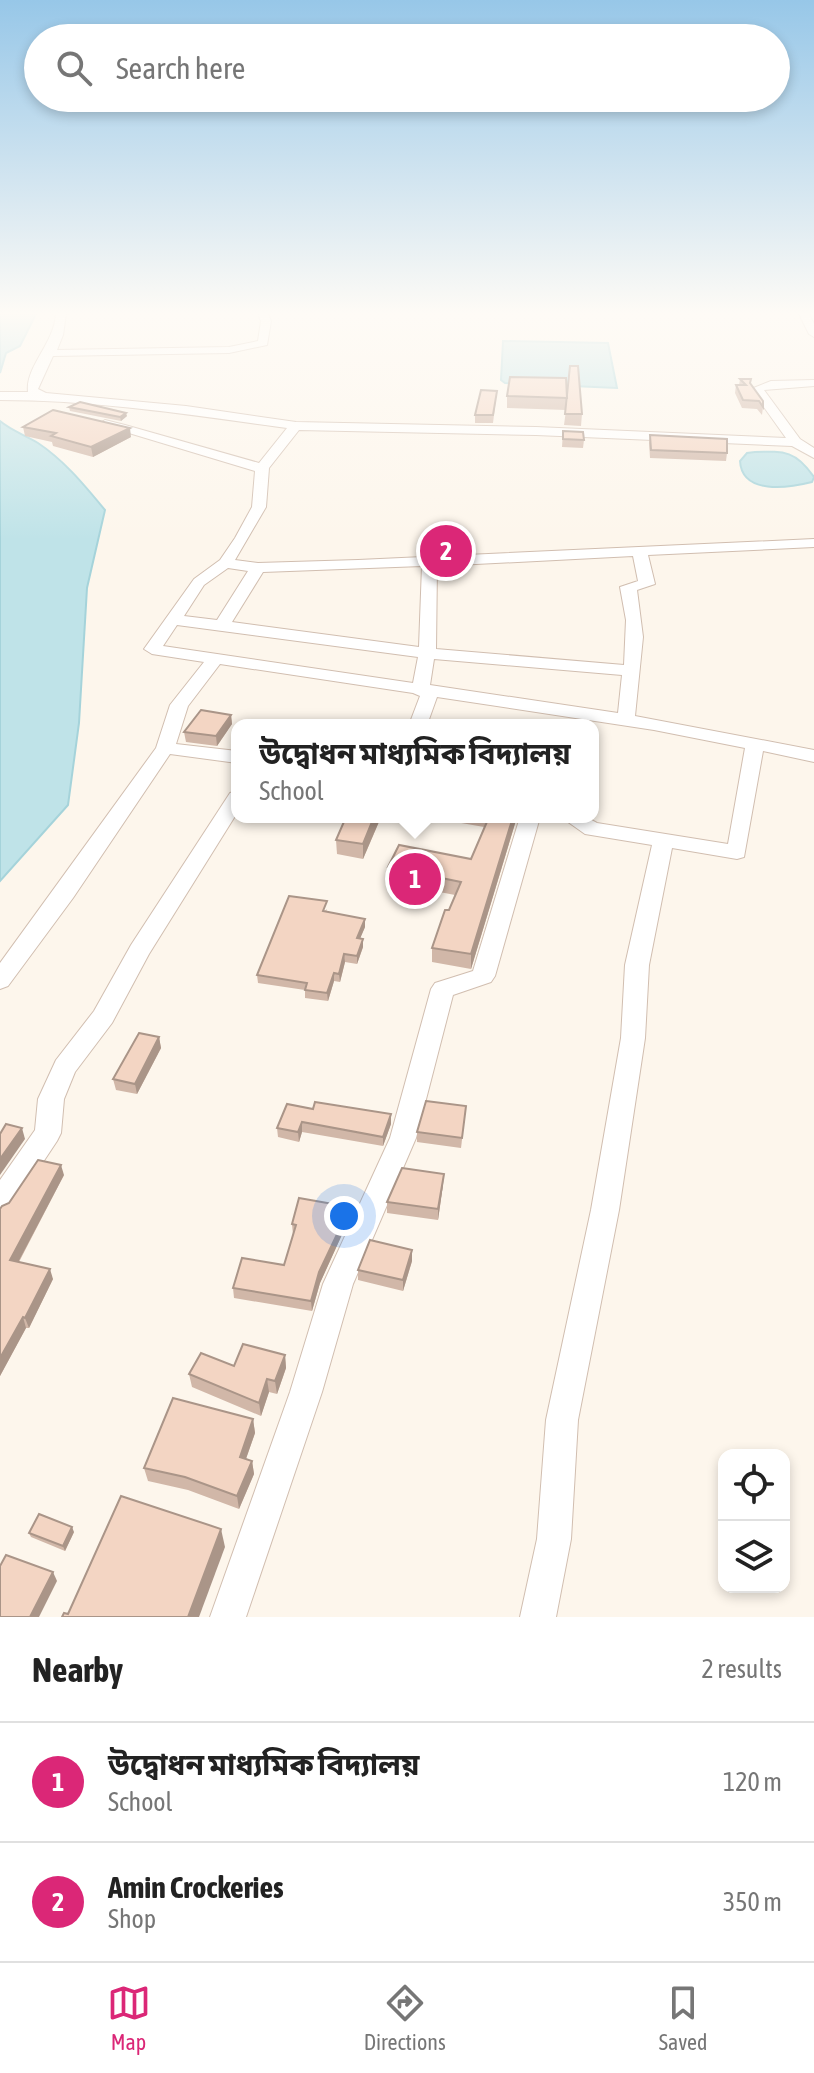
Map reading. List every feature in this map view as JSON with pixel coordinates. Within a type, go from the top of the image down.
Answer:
[{"type":"street","points":[[32,389],[43,396]]},
{"type":"street","points":[[757,389],[795,442],[814,454]]},
{"type":"street","points":[[0,396],[43,396],[186,410],[296,426],[536,431],[795,442]]},
{"type":"street","points":[[87,420],[128,429],[217,459],[262,468]]},
{"type":"street","points":[[296,426],[262,468],[259,507],[225,563],[199,582],[152,649],[425,692],[536,716],[626,720],[814,756]]},
{"type":"street","points":[[225,563],[258,568],[814,543]]},
{"type":"street","points":[[626,720],[634,640],[628,587],[647,584],[639,550]]},
{"type":"street","points":[[419,719],[425,692],[430,561]]},
{"type":"street","points":[[221,626],[258,568]]},
{"type":"street","points":[[172,619],[427,653],[631,671]]},
{"type":"street","points":[[0,980],[65,893],[165,748],[179,705],[215,660]]},
{"type":"street","points":[[582,823],[592,829],[737,852],[755,744]]},
{"type":"street","points":[[165,748],[231,756]]},
{"type":"street","points":[[0,1203],[48,1133],[51,1099],[65,1067],[103,1017],[139,951],[231,806]]},
{"type":"street","points":[[228,1617],[306,1392],[338,1284],[403,1138],[443,989],[483,976],[528,823]]},
{"type":"street","points":[[538,1617],[554,1539],[562,1420],[605,1210],[633,1038],[637,965],[663,840]]},
{"type":"water","points":[[0,421],[57,458],[105,510],[87,588],[79,723],[68,805],[0,881]]},
{"type":"water","points":[[747,453],[795,457],[814,477],[812,482],[779,487],[757,484],[743,472],[740,461]]},
{"type":"building","points":[[508,389],[567,389],[567,398],[507,396]]},
{"type":"building","points":[[568,389],[580,389],[582,414],[565,414]]},
{"type":"building","points":[[738,389],[755,389],[763,401],[763,407],[759,401],[743,400]]},
{"type":"building","points":[[481,390],[497,391],[493,415],[475,415]]},
{"type":"building","points":[[80,402],[126,413],[120,417],[69,407]]},
{"type":"building","points":[[53,410],[130,428],[91,447],[51,436],[56,433],[23,427]]},
{"type":"building","points":[[563,431],[583,432],[584,440],[563,439]]},
{"type":"building","points":[[650,435],[727,439],[727,453],[651,450]]},
{"type":"building","points":[[201,710],[231,715],[216,736],[184,732]]},
{"type":"building","points":[[343,823],[372,823],[363,844],[336,840]]},
{"type":"building","points":[[486,823],[511,823],[471,954],[432,948],[445,910],[449,910],[461,882],[388,867],[399,845],[471,859]]},
{"type":"building","points":[[289,896],[327,901],[323,911],[365,919],[357,938],[363,939],[357,956],[344,954],[339,974],[334,973],[327,993],[305,990],[307,983],[257,975]]},
{"type":"building","points":[[139,1033],[159,1037],[135,1084],[113,1079]]},
{"type":"building","points":[[426,1101],[466,1106],[462,1138],[417,1132]]},
{"type":"building","points":[[315,1102],[391,1114],[383,1137],[302,1122],[298,1132],[277,1128],[287,1104],[313,1109]]},
{"type":"building","points":[[6,1124],[22,1128],[0,1159],[0,1134]]},
{"type":"building","points":[[38,1160],[61,1165],[10,1260],[50,1269],[0,1358],[0,1209],[9,1203]]},
{"type":"building","points":[[402,1168],[444,1174],[438,1209],[387,1202]]},
{"type":"building","points":[[299,1198],[350,1207],[319,1272],[311,1301],[233,1288],[242,1258],[284,1265],[296,1225],[292,1224]]},
{"type":"building","points":[[370,1240],[412,1250],[403,1280],[358,1270]]},
{"type":"building","points":[[243,1344],[285,1355],[275,1381],[267,1379],[259,1403],[189,1374],[201,1353],[234,1366]]},
{"type":"building","points":[[173,1398],[253,1419],[240,1457],[252,1461],[237,1496],[185,1477],[144,1468]]},
{"type":"building","points":[[121,1496],[221,1529],[188,1617],[62,1617],[64,1613],[68,1614]]},
{"type":"building","points":[[39,1514],[72,1527],[63,1546],[29,1533]]},
{"type":"building","points":[[6,1555],[53,1572],[30,1617],[0,1617],[0,1566]]},
{"type":"place","name":"Amin Crockeries","points":[[446,551]]},
{"type":"place","name":"উদ্বোধন মাধ্যমিক বিদ্যালয়","points":[[415,879]]}]
